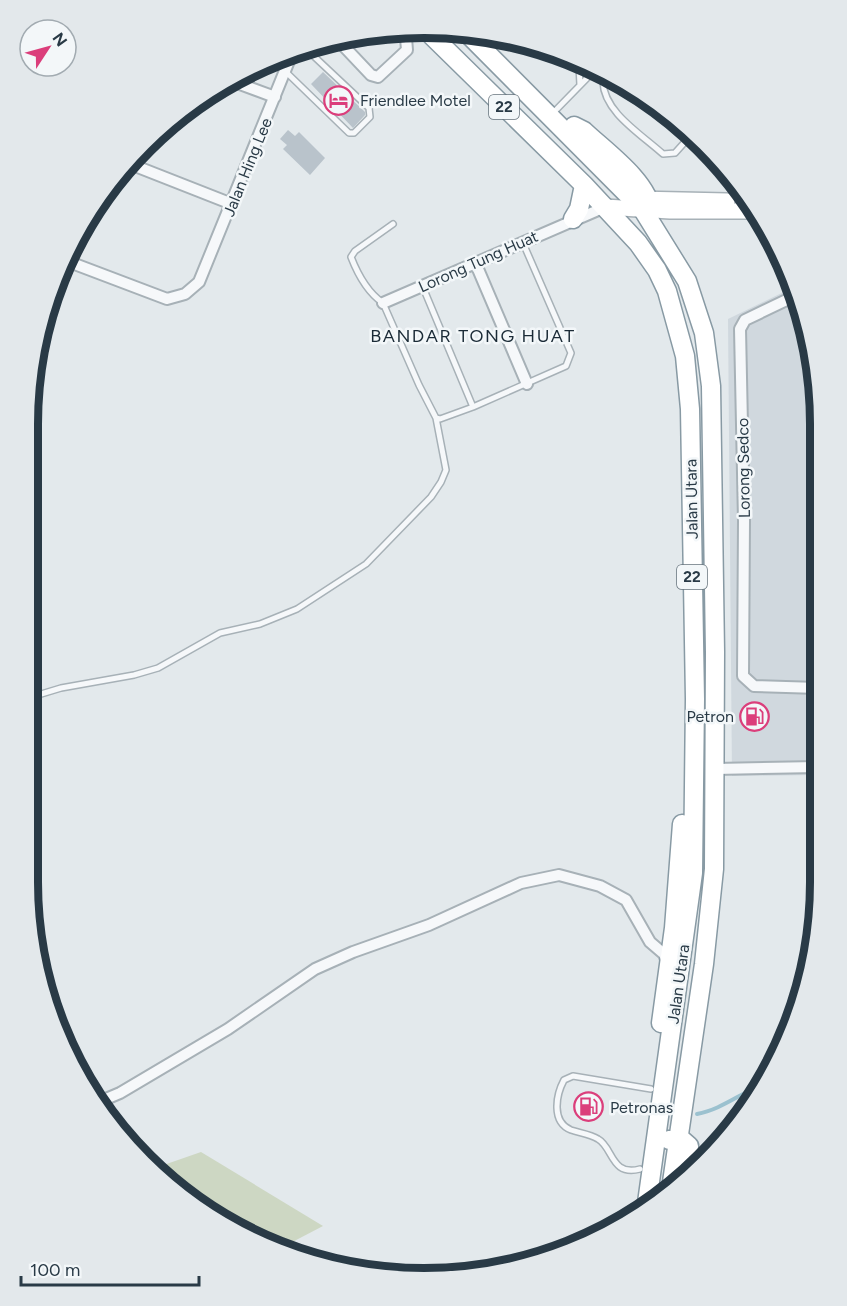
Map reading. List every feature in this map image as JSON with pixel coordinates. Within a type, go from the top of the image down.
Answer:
[{"type":"highway","name":"Jalan Utara","points":[[434,38],[584,185],[638,243],[657,270],[674,310],[685,356],[690,409],[695,699],[693,873],[675,968],[648,1196]]},
{"type":"highway","name":"22","points":[[475,41],[550,115]]},
{"type":"highway","name":"Jalan Utara","points":[[550,115],[584,131],[637,181],[644,204],[687,281],[704,333],[711,386],[714,869],[672,1178]]},
{"type":"highway","points":[[573,219],[579,209],[584,185]]},
{"type":"highway","points":[[638,1203],[651,1089],[675,968],[691,969],[695,962],[706,864],[715,818]]},
{"type":"highway","points":[[659,1189],[664,1146],[671,1138],[684,1141],[689,1146],[688,1163]]},
{"type":"main road","points":[[605,207],[739,202]]},
{"type":"main road","points":[[644,204],[745,210]]},
{"type":"street","points":[[344,46],[371,75],[378,77],[407,50],[405,38]]},
{"type":"street","name":"Jalan Hing Lee","points":[[73,263],[167,299],[185,294],[199,282],[289,62]]},
{"type":"street","points":[[240,84],[275,97]]},
{"type":"street","points":[[136,166],[232,204]]},
{"type":"street","name":"Lorong Tung Huat","points":[[383,303],[605,207]]},
{"type":"street","points":[[475,262],[527,384]]},
{"type":"street","name":"Lorong Sedco","points":[[789,299],[745,320],[740,329],[744,520],[743,676],[754,686],[810,688]]},
{"type":"street","points":[[715,769],[810,767]]},
{"type":"street","points":[[105,1099],[120,1093],[228,1029],[315,969],[353,952],[429,925],[521,883],[559,875],[600,886],[626,900],[650,942],[675,968]]},
{"type":"lane","points":[[285,71],[349,133],[354,133],[370,117],[369,108],[312,54]]},
{"type":"lane","points":[[579,71],[580,85]]},
{"type":"lane","points":[[550,115],[590,75]]},
{"type":"lane","points":[[603,82],[603,94],[610,106],[663,154],[675,153],[684,139]]},
{"type":"lane","points":[[38,695],[158,668],[220,633],[260,624],[297,609],[366,564],[431,497],[441,483],[446,470],[436,418],[383,303],[372,295],[358,274],[351,257],[355,251],[393,224]]},
{"type":"lane","points":[[436,418],[447,417],[473,407],[566,366],[571,353],[522,241]]},
{"type":"lane","points":[[422,285],[473,407]]},
{"type":"lane","points":[[640,1169],[632,1171],[619,1166],[598,1139],[562,1125],[558,1118],[559,1096],[564,1080],[573,1076],[651,1089]]},
{"type":"shaded area","points":[[786,291],[802,348],[810,424],[810,775],[732,776],[728,319]]},
{"type":"green space","points":[[201,1152],[323,1226],[289,1244],[230,1217],[189,1189],[162,1166]]},
{"type":"building","name":"Friendlee Motel","points":[[323,72],[365,112],[353,128],[311,84]]},
{"type":"building","points":[[288,130],[295,136],[299,132],[325,158],[310,175],[283,149],[287,145],[280,139]]},
{"type":"waterway","points":[[697,1114],[720,1106],[747,1092]]},
{"type":"place","name":"Friendlee Motel","points":[[339,100]]},
{"type":"place","name":"Petron","points":[[755,716]]},
{"type":"place","name":"Petronas","points":[[589,1107]]},
{"type":"district","name":"BANDAR TONG HUAT","points":[[473,336]]}]
